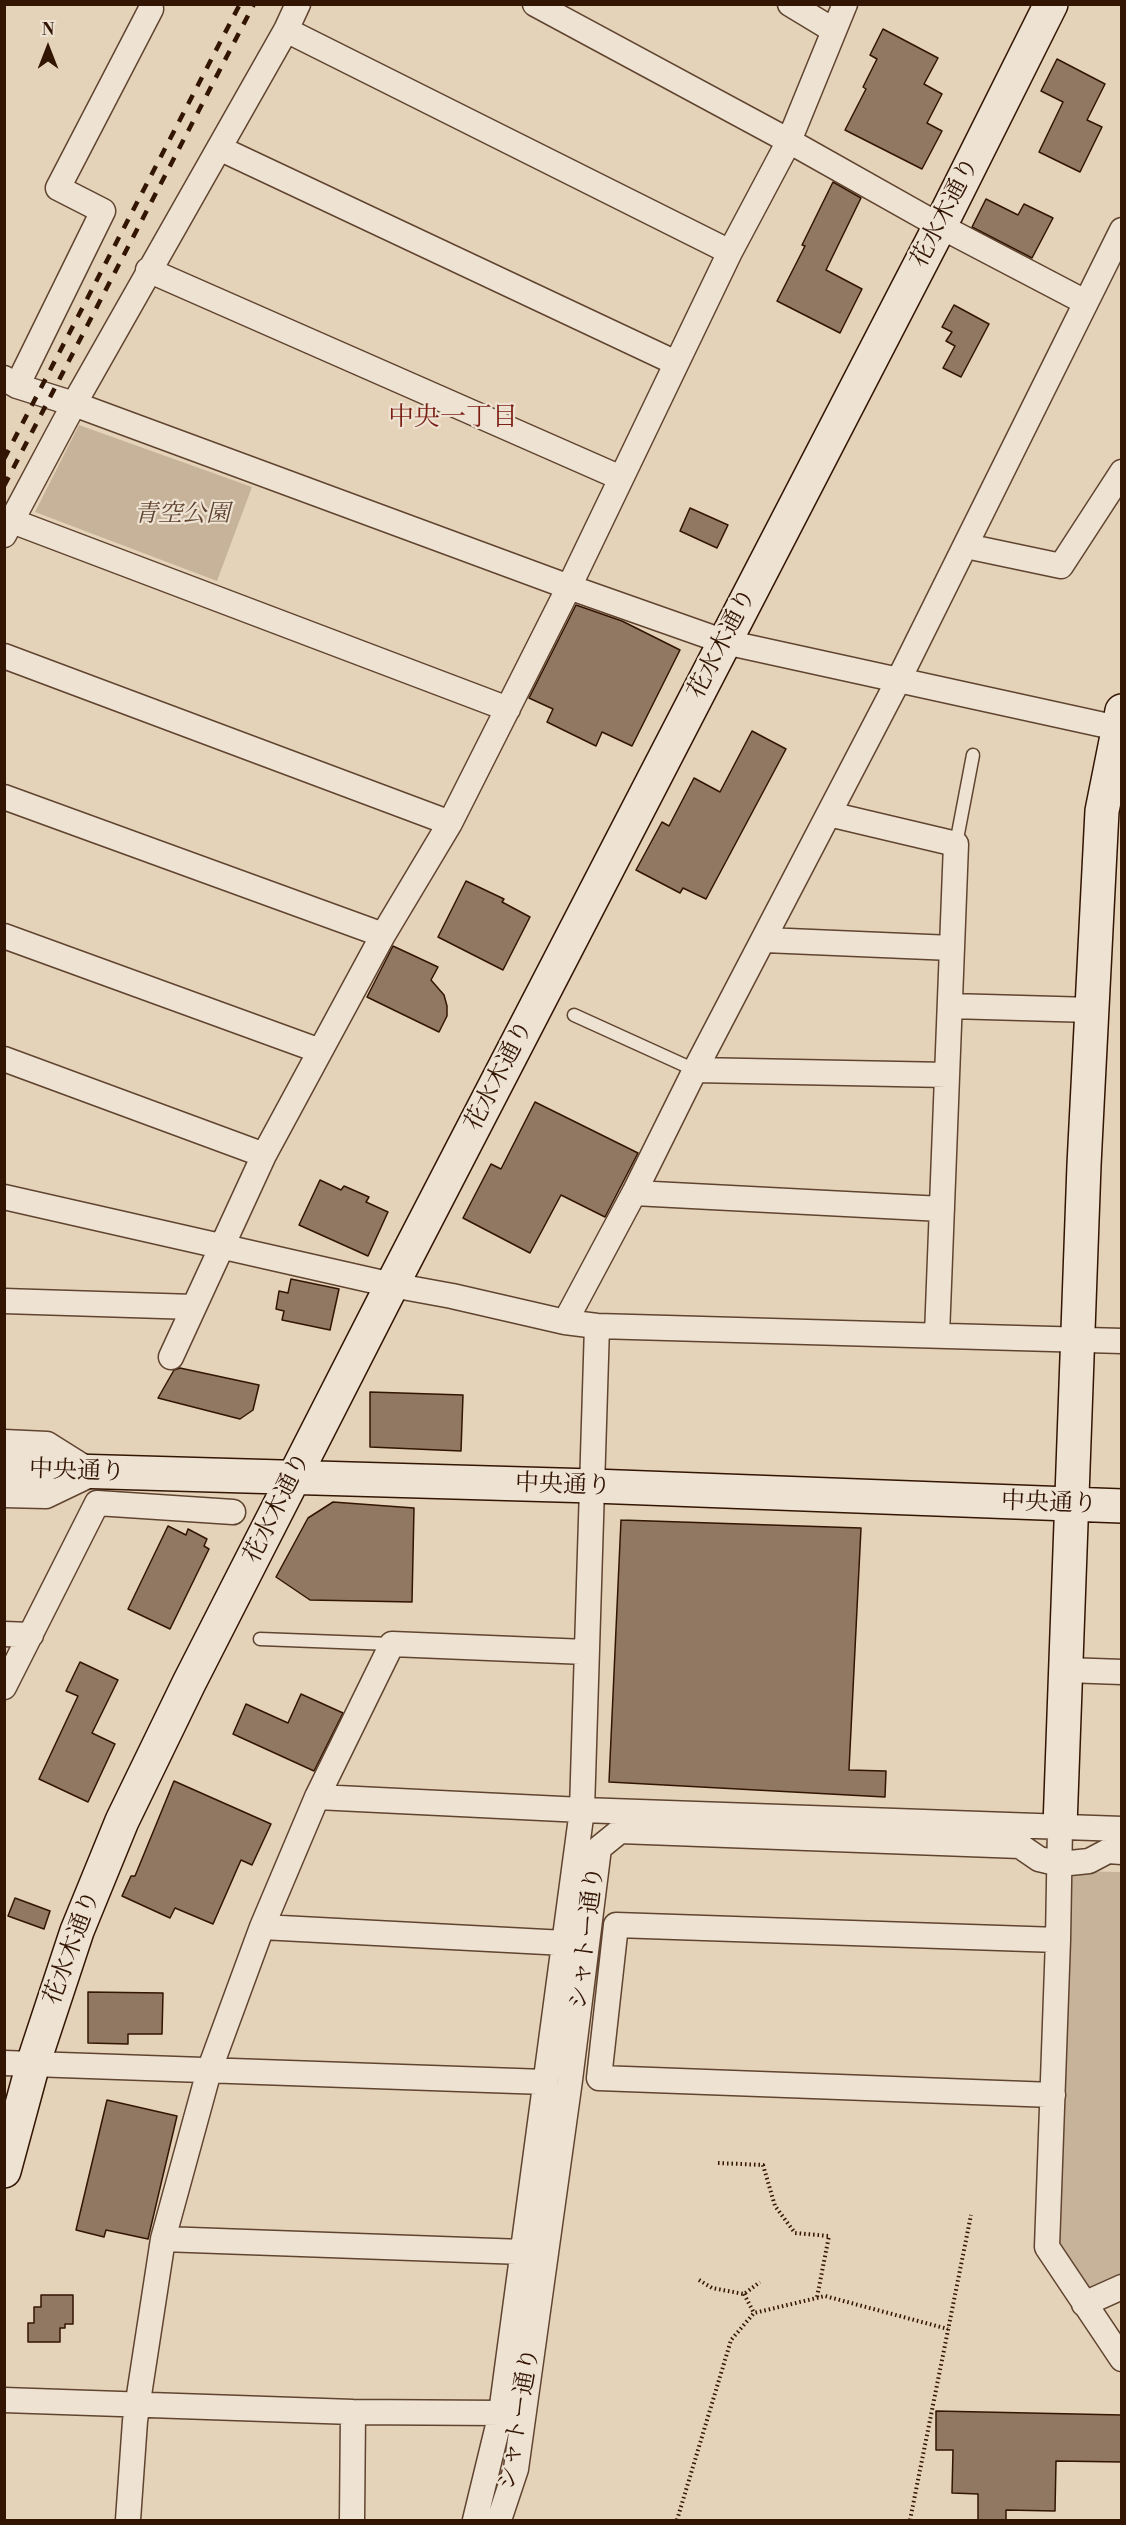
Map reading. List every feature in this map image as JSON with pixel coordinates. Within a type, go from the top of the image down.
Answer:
[{"type":"street","points":[[298,4],[286,30],[148,270],[8,528],[507,709]]},
{"type":"street","points":[[535,4],[1085,302]]},
{"type":"street","points":[[790,4],[833,30]]},
{"type":"street","points":[[171,1357],[264,1155],[383,935],[450,823],[569,587],[730,252],[789,141],[845,4]]},
{"type":"street","name":"花水木通り","points":[[4,2171],[19,2063],[122,1821],[293,1478],[940,225],[1051,4]]},
{"type":"street","points":[[148,6],[58,188],[103,211],[11,382],[725,642],[898,681],[1120,722],[1102,812],[1092,1010],[1060,1826],[1047,2247],[1122,2359]]},
{"type":"street","points":[[286,30],[730,252]]},
{"type":"street","points":[[219,148],[676,363]]},
{"type":"street","points":[[565,1322],[898,681],[1122,230]]},
{"type":"street","points":[[148,270],[621,478]]},
{"type":"street","points":[[966,546],[1061,566],[1122,472]]},
{"type":"street","points":[[4,656],[450,823]]},
{"type":"street","points":[[4,797],[383,935]]},
{"type":"street","points":[[829,814],[956,844],[937,1335]]},
{"type":"street","points":[[4,936],[320,1051]]},
{"type":"street","points":[[765,940],[952,948]]},
{"type":"street","points":[[950,1006],[1092,1010]]},
{"type":"street","points":[[4,1059],[264,1155]]},
{"type":"street","points":[[695,1070],[947,1075]]},
{"type":"street","points":[[634,1193],[942,1209]]},
{"type":"street","points":[[4,1197],[565,1322],[597,1326],[1122,1341]]},
{"type":"street","points":[[4,1301],[194,1307]]},
{"type":"street","points":[[475,2520],[501,2413],[582,1810],[597,1326]]},
{"type":"street","points":[[4,1442],[47,1444],[94,1473]]},
{"type":"street","name":"中央通り","points":[[4,1469],[593,1486],[1122,1506]]},
{"type":"street","points":[[4,1495],[46,1496],[94,1473]]},
{"type":"street","points":[[4,1687],[97,1503],[233,1512]]},
{"type":"street","points":[[4,1634],[31,1635]]},
{"type":"street","points":[[128,2520],[137,2404],[163,2239],[209,2071],[262,1927],[317,1797],[392,1644],[586,1652]]},
{"type":"street","points":[[1066,1670],[1122,1672]]},
{"type":"street","points":[[317,1797],[582,1810],[1122,1829]]},
{"type":"street","name":"シャトー通り","points":[[499,2520],[516,2469],[570,2079],[599,1848],[620,1831],[1020,1846],[1040,1859],[1060,1864],[1089,1860],[1108,1851],[1122,1852]]},
{"type":"street","points":[[1053,2095],[599,2078],[616,1925],[1058,1940]]},
{"type":"street","points":[[262,1927],[565,1943]]},
{"type":"street","points":[[19,2063],[545,2082]]},
{"type":"street","points":[[163,2239],[523,2252]]},
{"type":"street","points":[[1084,2304],[1122,2287]]},
{"type":"street","points":[[4,2400],[353,2412],[501,2413]]},
{"type":"street","points":[[352,2520],[353,2412]]},
{"type":"lane","points":[[956,844],[973,755]]},
{"type":"lane","points":[[574,1015],[695,1070]]},
{"type":"lane","points":[[260,1639],[392,1644]]},
{"type":"path","points":[[718,2163],[764,2165],[775,2206],[795,2233],[829,2236],[817,2297]]},
{"type":"path","points":[[910,2520],[971,2214]]},
{"type":"path","points":[[699,2280],[712,2288],[744,2294],[760,2282]]},
{"type":"path","points":[[744,2294],[753,2313]]},
{"type":"path","points":[[677,2520],[731,2340],[753,2313],[825,2296],[948,2329]]},
{"type":"green space","name":"青空公園","points":[[79,425],[252,487],[217,581],[35,512]]},
{"type":"green space","points":[[1071,1871],[1121,1872],[1121,2275],[1089,2289],[1059,2247]]},
{"type":"building","points":[[883,29],[938,58],[924,84],[942,94],[927,123],[942,131],[922,169],[845,130],[866,89],[863,87],[877,59],[870,55]]},
{"type":"building","points":[[1057,59],[1105,84],[1087,120],[1102,127],[1080,172],[1039,152],[1063,102],[1041,91]]},
{"type":"building","points":[[833,182],[861,198],[826,270],[862,289],[840,333],[777,301],[805,246],[802,245]]},
{"type":"building","points":[[986,199],[1018,215],[1024,204],[1053,218],[1032,258],[972,227]]},
{"type":"building","points":[[954,305],[989,324],[961,377],[943,368],[955,346],[946,341],[952,332],[942,327]]},
{"type":"building","points":[[690,508],[728,525],[717,548],[680,531]]},
{"type":"building","points":[[576,605],[622,621],[680,650],[632,746],[602,732],[596,746],[547,722],[553,709],[529,698]]},
{"type":"building","points":[[752,731],[786,749],[706,899],[683,888],[680,893],[636,870],[662,822],[669,826],[694,778],[720,792]]},
{"type":"building","points":[[466,881],[504,899],[502,902],[530,917],[503,970],[438,937]]},
{"type":"building","points":[[393,946],[438,967],[431,980],[444,995],[447,1006],[447,1016],[439,1032],[367,997]]},
{"type":"building","points":[[535,1102],[638,1153],[605,1217],[561,1195],[530,1253],[463,1218],[491,1164],[501,1169]]},
{"type":"building","points":[[320,1180],[341,1190],[344,1186],[369,1197],[366,1202],[388,1212],[368,1256],[299,1225]]},
{"type":"building","points":[[291,1279],[339,1289],[330,1330],[282,1320],[284,1311],[276,1309],[279,1291],[288,1293]]},
{"type":"building","points":[[180,1368],[259,1385],[253,1410],[240,1419],[158,1398],[174,1370]]},
{"type":"building","points":[[370,1392],[463,1395],[461,1451],[370,1447]]},
{"type":"building","points":[[333,1502],[414,1508],[412,1602],[310,1600],[276,1577],[308,1518]]},
{"type":"building","points":[[621,1520],[861,1528],[849,1770],[886,1771],[885,1797],[609,1782]]},
{"type":"building","points":[[168,1526],[186,1535],[188,1529],[207,1539],[204,1546],[209,1549],[170,1629],[128,1609]]},
{"type":"building","points":[[80,1662],[118,1680],[92,1733],[115,1744],[88,1802],[39,1779],[78,1696],[66,1691]]},
{"type":"building","points":[[301,1694],[343,1713],[314,1771],[233,1734],[246,1704],[288,1723]]},
{"type":"building","points":[[174,1781],[271,1824],[252,1865],[241,1860],[213,1924],[175,1908],[170,1918],[122,1896],[131,1876],[135,1876]]},
{"type":"building","points":[[15,1898],[50,1911],[44,1929],[8,1916]]},
{"type":"building","points":[[88,1992],[163,1993],[162,2034],[128,2034],[128,2044],[88,2043]]},
{"type":"building","points":[[107,2100],[177,2116],[148,2239],[106,2230],[104,2237],[76,2230]]},
{"type":"building","points":[[41,2295],[73,2295],[73,2324],[65,2324],[65,2328],[60,2328],[60,2342],[28,2342],[28,2323],[34,2323],[34,2307],[41,2307]]},
{"type":"building","points":[[936,2411],[1122,2415],[1122,2462],[1056,2461],[1055,2511],[1006,2510],[1006,2520],[978,2520],[978,2494],[952,2493],[953,2450],[936,2450]]},
{"type":"railway","points":[[4,459],[240,4]]},
{"type":"railway","points":[[4,486],[254,4]]},
{"type":"district","name":"中央一丁目","points":[[453,419]]}]
